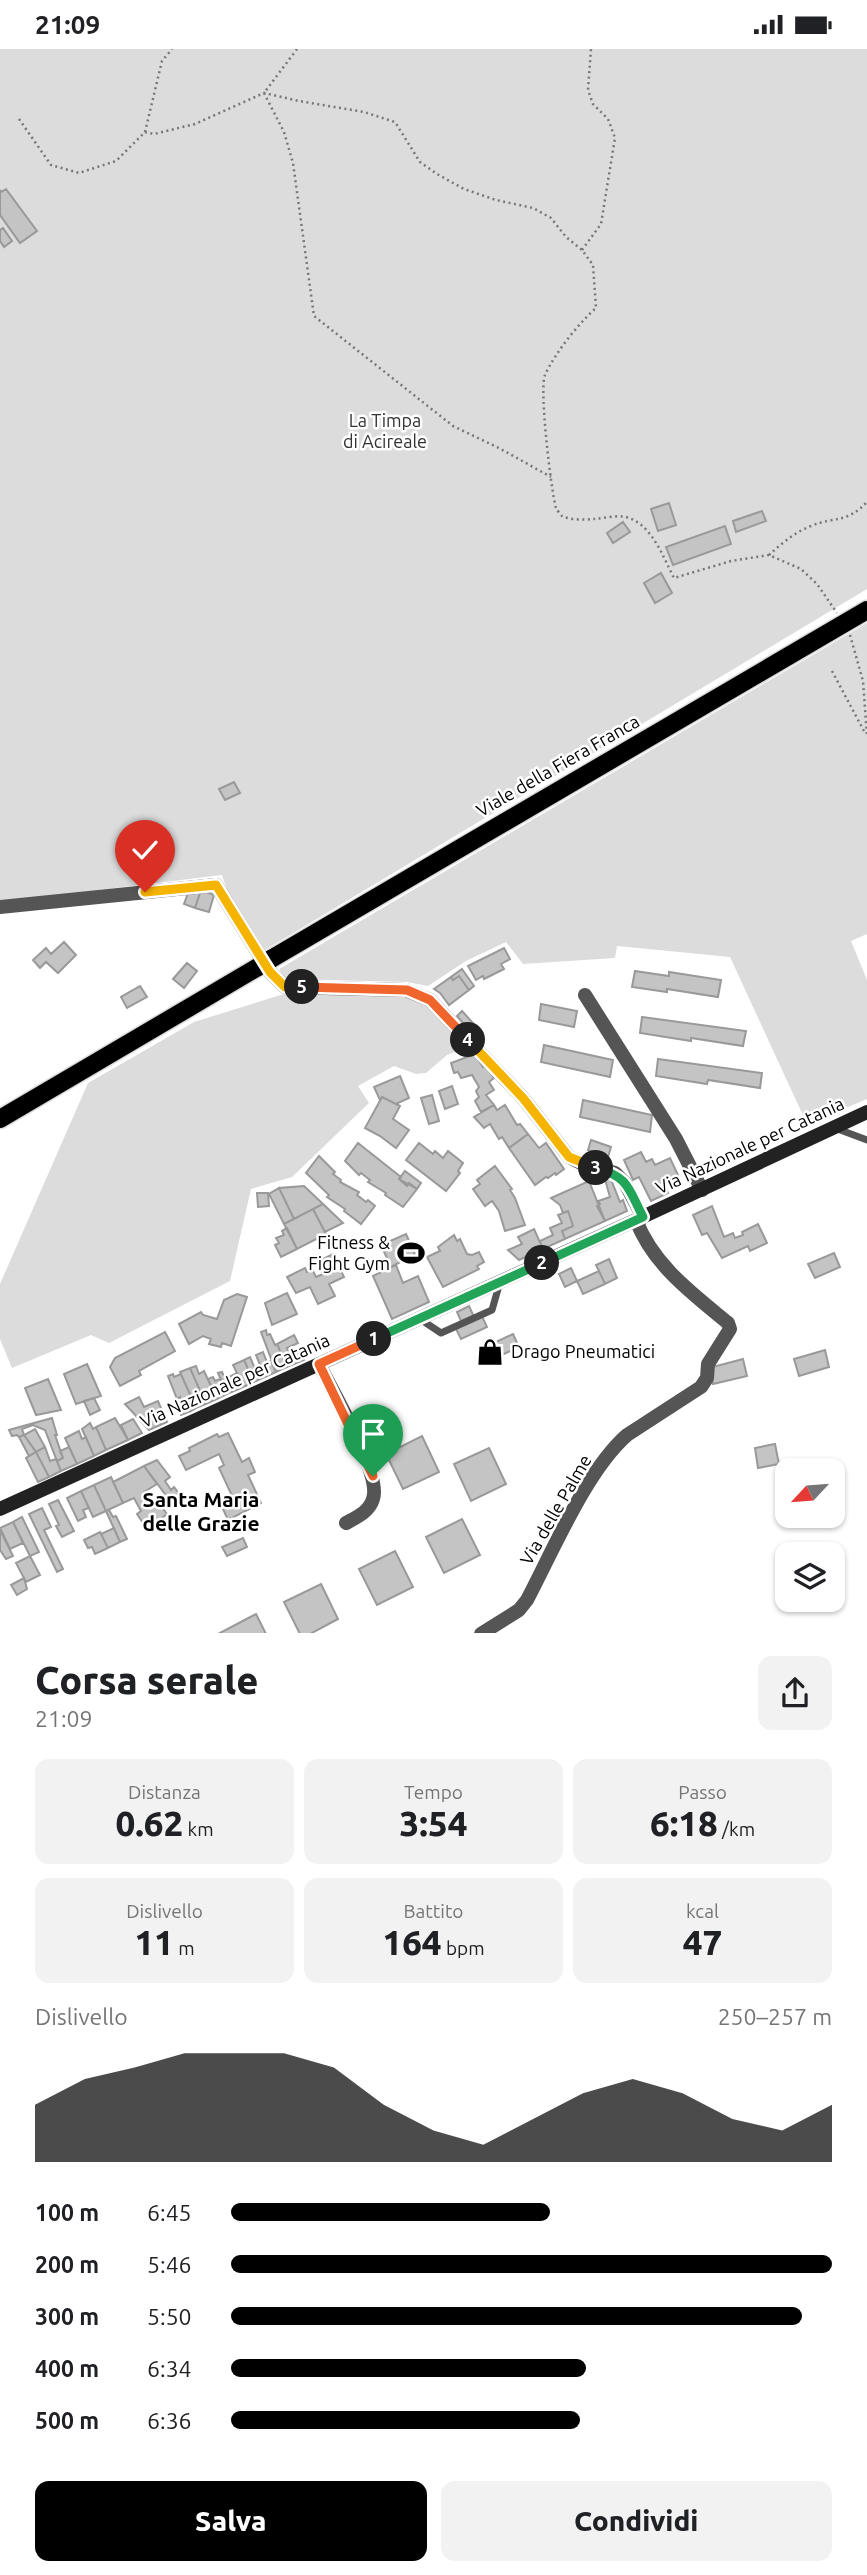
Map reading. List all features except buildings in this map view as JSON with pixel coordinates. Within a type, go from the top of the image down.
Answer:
[{"type":"main road","name":"Viale della Fiera Franca","points":[[0,1119],[867,610]]},
{"type":"main road","name":"Via Nazionale per Catania","points":[[0,1509],[639,1219],[867,1112]]},
{"type":"street","points":[[0,907],[216,885],[270,972],[285,987],[407,990],[430,1000],[523,1098],[569,1157],[615,1173],[625,1182],[639,1219]]},
{"type":"street","points":[[585,995],[676,1139],[702,1190]]},
{"type":"street","name":"Via delle Palme","points":[[481,1633],[519,1610],[527,1600],[579,1501],[616,1444],[701,1388],[707,1378],[708,1364],[730,1329],[728,1322],[680,1283],[656,1255],[639,1219]]},
{"type":"street","points":[[319,1364],[367,1461],[376,1487],[370,1507],[363,1515],[346,1524]]},
{"type":"lane","points":[[835,1128],[867,1140]]},
{"type":"lane","points":[[419,1319],[441,1333],[492,1310],[500,1282]]},
{"type":"path","points":[[19,119],[51,165],[79,173],[116,161],[145,131],[162,61],[172,49]]},
{"type":"path","points":[[145,131],[154,134],[194,124],[264,93],[296,49]]},
{"type":"path","points":[[582,250],[601,225],[615,138],[608,119],[593,104],[588,90],[592,49]]},
{"type":"path","points":[[264,93],[364,112],[396,122],[420,162],[436,174],[464,189],[496,200],[533,208],[551,218],[593,265],[596,308],[565,343],[543,377],[551,477],[557,510],[564,517],[630,518],[647,530],[674,578],[731,561],[769,555],[801,569],[817,583],[837,614]]},
{"type":"path","points":[[264,93],[284,132],[293,163],[314,316],[453,426],[551,477]]},
{"type":"path","points":[[769,555],[808,527],[825,521],[847,519],[867,502]]},
{"type":"path","points":[[850,635],[863,681],[867,736]]},
{"type":"path","points":[[832,671],[867,736]]},
{"type":"green space","name":"La Timpa di Acireale","points":[[0,49],[867,49],[867,589],[265,950],[227,890],[222,875],[0,902]]},
{"type":"green space","points":[[867,623],[867,934],[851,941],[867,980],[867,1099],[807,1124],[730,957],[617,946],[615,958],[523,964],[506,942],[466,961],[428,986],[407,982],[285,979],[279,969]]},
{"type":"green space","points":[[290,992],[405,994],[427,1005],[466,1048],[447,1055],[426,1073],[416,1074],[394,1066],[358,1086],[369,1103],[292,1177],[251,1189],[230,1281],[109,1343],[91,1335],[12,1368],[0,1339],[0,1284],[88,1083],[194,1022]]},
{"type":"place","name":"Fitness & Fight Gym","points":[[411,1253]]},
{"type":"place","name":"Drago Pneumatici","points":[[490,1352]]},
{"type":"district","name":"Santa Maria delle Grazie","points":[[201,1512]]},
{"type":"route","points":[[145,892],[216,885],[270,972],[285,987],[407,990],[430,1000],[523,1098],[569,1157],[615,1173],[625,1182],[643,1217],[319,1364],[373,1476]]}]
